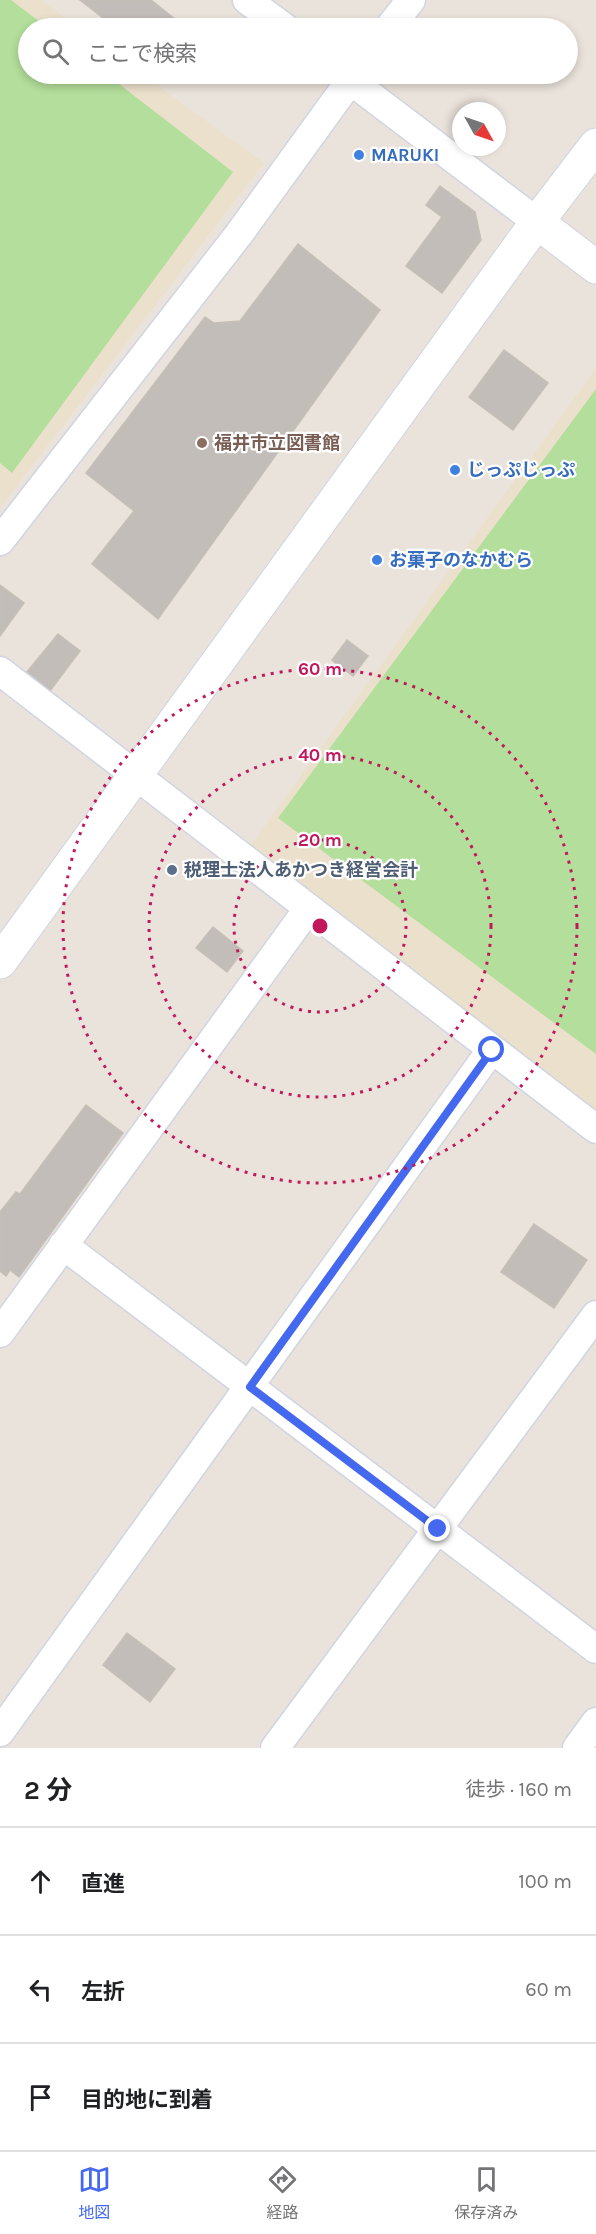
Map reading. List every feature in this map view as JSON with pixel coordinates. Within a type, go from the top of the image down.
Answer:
[{"type":"street","points":[[247,0],[271,18]]},
{"type":"street","points":[[397,18],[411,0]]},
{"type":"street","points":[[0,541],[239,234],[343,84]]},
{"type":"street","points":[[359,84],[596,267]]},
{"type":"street","points":[[0,962],[537,222],[596,145]]},
{"type":"street","points":[[0,671],[596,1129]]},
{"type":"street","points":[[0,1333],[308,909]]},
{"type":"street","points":[[0,1732],[492,1050]]},
{"type":"street","points":[[63,1245],[596,1649]]},
{"type":"street","points":[[275,1748],[596,1315]]},
{"type":"street","points":[[577,1748],[596,1722]]},
{"type":"shaded area","points":[[0,0],[41,0],[66,18],[18,18],[18,84],[156,84],[264,163],[0,508]]},
{"type":"shaded area","points":[[596,368],[596,1114],[248,849]]},
{"type":"green space","points":[[0,0],[11,0],[35,18],[18,18],[18,84],[119,84],[233,172],[12,473],[0,463]]},
{"type":"green space","points":[[596,389],[596,1054],[278,818]]},
{"type":"building","points":[[80,0],[151,0],[174,18],[103,18]]},
{"type":"building","points":[[440,186],[475,212],[481,240],[442,293],[406,266],[442,217],[426,205]]},
{"type":"building","points":[[298,244],[380,310],[158,619],[92,564],[134,511],[86,473],[205,317],[214,323],[240,321]]},
{"type":"building","points":[[504,350],[548,383],[513,430],[469,397]]},
{"type":"building","points":[[0,585],[24,603],[0,636]]},
{"type":"building","points":[[58,634],[80,651],[50,691],[27,672]]},
{"type":"building","points":[[347,640],[368,656],[353,676],[332,660]]},
{"type":"building","points":[[213,927],[243,951],[227,972],[196,948]]},
{"type":"building","points":[[86,1105],[123,1133],[19,1277],[10,1270],[6,1276],[0,1271],[0,1212],[16,1192],[20,1194]]},
{"type":"building","points":[[534,1224],[587,1260],[554,1308],[501,1272]]},
{"type":"building","points":[[127,1633],[175,1669],[150,1702],[103,1665]]},
{"type":"place","name":"MARUKI","points":[[359,155]]},
{"type":"place","name":"福井市立図書館","points":[[202,443]]},
{"type":"place","name":"じっぷじっぷ","points":[[455,470]]},
{"type":"place","name":"お菓子のなかむら","points":[[377,560]]},
{"type":"place","name":"税理士法人あかつき経営会計","points":[[172,870]]},
{"type":"route","points":[[438,1529],[250,1387],[492,1050]]}]
